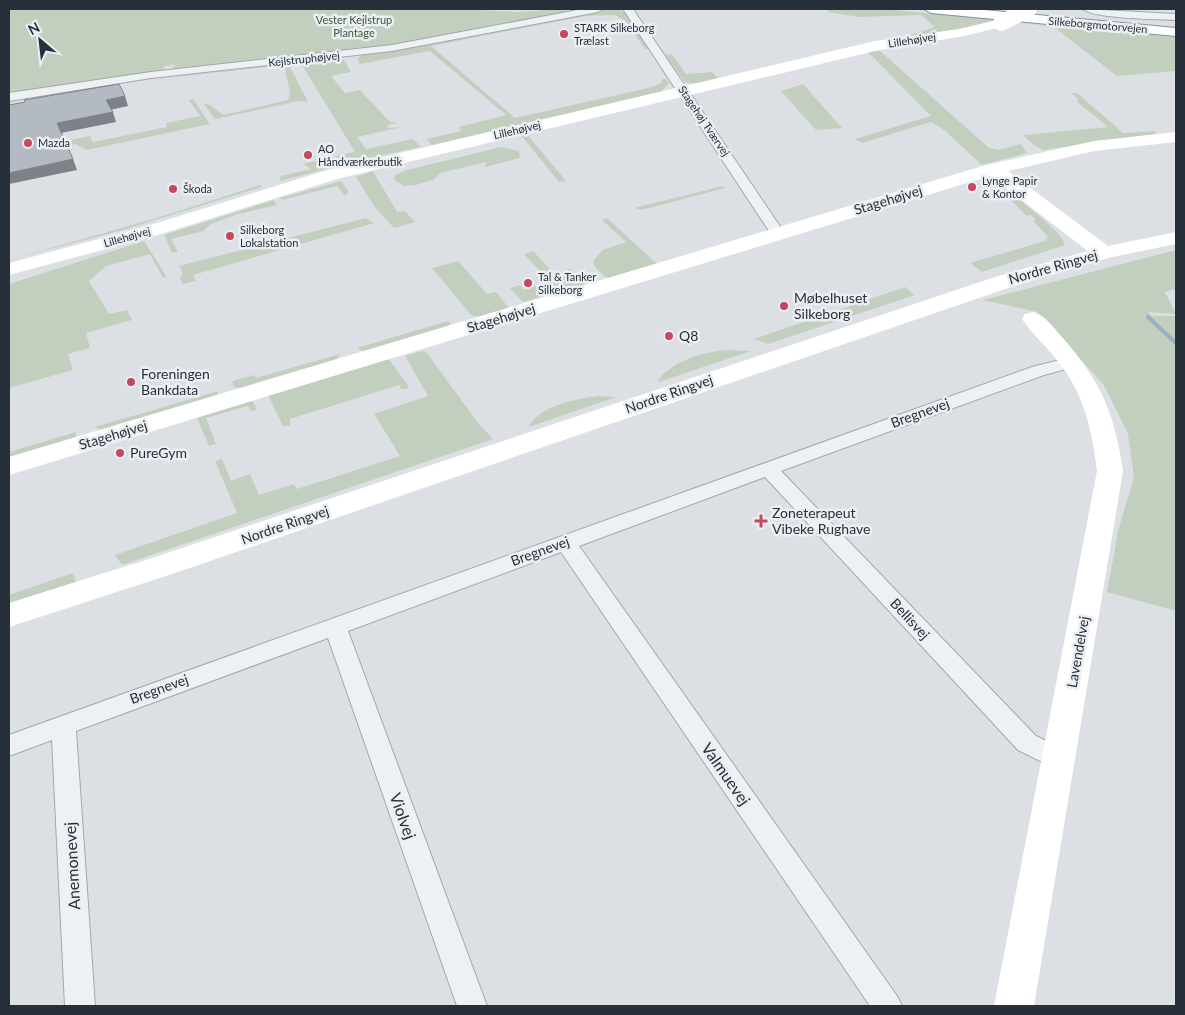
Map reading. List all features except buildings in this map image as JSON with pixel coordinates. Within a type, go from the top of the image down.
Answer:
[{"type":"main road","name":"Silkeborgmotorvejen","points":[[931,9],[1176,32]]},
{"type":"main road","name":"Silkeborgmotorvejen","points":[[987,9],[1176,26]]},
{"type":"main road","name":"Lillehøjvej","points":[[9,269],[151,231],[331,175],[875,46],[959,33],[1001,23],[1029,9]]},
{"type":"main road","name":"Stagehøjvej","points":[[9,466],[993,169],[1094,146],[1176,137]]},
{"type":"main road","points":[[993,169],[1104,253]]},
{"type":"main road","name":"Nordre Ringvej","points":[[9,614],[165,565],[934,304],[1104,253],[1176,238]]},
{"type":"main road","name":"Lavendelvej","points":[[1014,1006],[1060,760],[1110,471],[1107,438],[1100,411],[1088,383],[1072,362],[1033,319]]},
{"type":"main road","name":"Nordre Ringvej","points":[[9,630],[90,599],[165,565]]},
{"type":"street","name":"Kejlstruphøjvej","points":[[9,98],[151,75],[392,48],[598,9]]},
{"type":"street","name":"Stagehøj Tværvej","points":[[628,9],[774,228],[780,233]]},
{"type":"street","points":[[1088,9],[1120,14],[1176,17]]},
{"type":"street","name":"Bregnevej","points":[[9,745],[767,468],[1038,371],[1072,362]]},
{"type":"street","name":"Bellisvej","points":[[767,468],[1027,743],[1060,760]]},
{"type":"street","name":"Valmuevej","points":[[564,542],[887,1006]]},
{"type":"street","name":"Violvej","points":[[335,626],[472,1006]]},
{"type":"street","name":"Anemonevej","points":[[63,725],[80,1006]]},
{"type":"green space","name":"Vester Kejlstrup Plantage","points":[[9,9],[458,9],[518,12],[559,9],[568,11],[361,50],[172,70],[175,65],[165,66],[162,71],[9,94]]},
{"type":"green space","points":[[609,9],[622,11],[628,15],[636,26],[634,27],[651,50],[645,49],[625,21],[615,15],[585,16],[431,46],[515,118],[648,88],[662,83],[662,79],[666,79],[669,83],[661,92],[432,145],[426,139],[461,131],[459,127],[506,115],[430,51],[360,64],[357,59],[363,54],[444,42]]},
{"type":"green space","points":[[829,9],[884,9],[997,20],[961,30],[904,37],[935,27],[921,15],[859,17],[828,12]]},
{"type":"green space","points":[[1021,23],[1176,37],[1176,71],[1117,76],[1054,27]]},
{"type":"green space","points":[[878,49],[989,148],[998,150],[1021,144],[1027,153],[982,165],[944,130],[931,122],[862,143],[855,139],[931,116],[867,51]]},
{"type":"green space","points":[[672,54],[686,74],[712,72],[718,78],[726,77],[699,84],[685,82],[665,55]]},
{"type":"green space","points":[[334,58],[344,60],[351,72],[331,76],[345,93],[360,90],[390,122],[398,123],[387,125],[389,128],[402,127],[357,137],[366,149],[413,139],[421,147],[360,160],[281,181],[279,178],[281,176],[311,169],[303,164],[355,152],[302,65],[307,61]]},
{"type":"green space","points":[[283,64],[289,65],[308,102],[299,101],[215,119],[203,103],[210,105],[223,115],[288,100],[290,93],[285,69],[276,66],[130,82]]},
{"type":"green space","points":[[803,84],[842,128],[816,130],[781,91]]},
{"type":"green space","points":[[1071,93],[1077,93],[1123,133],[1156,131],[1155,134],[1043,150],[1034,145],[1023,135],[1108,127],[1076,101],[1079,100]]},
{"type":"green space","points":[[193,99],[210,124],[87,150],[75,144],[52,148],[50,144],[90,136],[93,142],[167,127],[166,123],[200,116],[189,100]]},
{"type":"green space","points":[[525,132],[566,181],[559,182],[520,134]]},
{"type":"green space","points":[[501,147],[519,151],[520,158],[485,167],[486,162],[440,173],[433,180],[416,185],[404,186],[394,180],[395,175],[407,170]]},
{"type":"green space","points":[[373,171],[397,212],[405,211],[415,222],[394,228],[374,206],[356,177]]},
{"type":"green space","points":[[341,181],[349,192],[345,196],[337,186],[282,200],[280,198]]},
{"type":"green space","points":[[260,185],[262,187],[123,230],[9,260],[160,217]]},
{"type":"green space","points":[[723,186],[725,188],[641,210],[634,208]]},
{"type":"green space","points":[[1003,187],[1048,223],[1065,245],[982,272],[970,263],[1048,240],[1045,238],[1048,237],[1033,221],[1036,220],[1031,215],[1027,216],[998,188]]},
{"type":"green space","points":[[274,200],[277,205],[238,214],[211,224],[203,231],[171,239],[178,252],[172,253],[164,235]]},
{"type":"green space","points":[[366,218],[374,223],[193,275],[196,281],[183,284],[180,278],[183,273],[179,266]]},
{"type":"green space","points":[[607,218],[657,264],[611,278],[605,277],[594,266],[594,260],[603,250],[626,242],[602,220]]},
{"type":"green space","points":[[144,241],[167,277],[163,278],[150,254],[106,266],[89,281],[109,314],[127,310],[132,320],[86,333],[90,348],[68,354],[73,370],[9,388],[9,284]]},
{"type":"green space","points":[[1176,250],[1176,289],[1165,292],[1176,314],[1148,312],[1152,316],[1176,316],[1176,611],[1107,592],[1119,527],[1134,478],[1128,434],[1104,385],[1037,312],[983,300]]},
{"type":"green space","points":[[533,251],[554,273],[571,269],[586,284],[523,302],[510,288],[520,285],[524,290],[550,282],[524,254]]},
{"type":"green space","points":[[458,261],[487,294],[496,292],[509,308],[478,317],[471,315],[432,268]]},
{"type":"green space","points":[[905,287],[915,295],[768,344],[754,339]]},
{"type":"green space","points":[[448,321],[451,324],[446,327],[364,352],[357,348]]},
{"type":"green space","points":[[727,350],[751,351],[659,382],[658,380],[672,367],[690,358]]},
{"type":"green space","points":[[422,351],[427,353],[478,423],[493,439],[122,565],[115,555],[237,513],[215,461],[222,459],[231,481],[250,474],[259,495],[294,484],[297,489],[400,456],[374,414],[428,396],[405,356]]},
{"type":"green space","points":[[340,354],[335,361],[241,389],[234,387],[232,381],[254,375],[256,378]]},
{"type":"green space","points":[[388,358],[409,387],[407,389],[401,389],[399,385],[290,419],[290,426],[283,426],[268,395]]},
{"type":"green space","points":[[218,391],[217,396],[101,430],[95,427]]},
{"type":"green space","points":[[599,396],[616,397],[529,427],[534,419],[550,408],[570,401]]},
{"type":"green space","points":[[252,400],[257,410],[251,411],[248,406],[206,418],[216,444],[209,446],[197,418]]},
{"type":"green space","points":[[76,432],[76,436],[71,440],[9,459],[9,452]]},
{"type":"green space","points":[[73,573],[76,582],[9,604],[9,595]]},
{"type":"waterway","points":[[1148,317],[1176,343]]},
{"type":"place","name":"STARK Silkeborg Trælast","points":[[564,34]]},
{"type":"place","name":"Mazda","points":[[28,143]]},
{"type":"place","name":"AO Håndværkerbutik","points":[[308,155]]},
{"type":"place","name":"Lynge Papir & Kontor","points":[[972,187]]},
{"type":"place","name":"Škoda","points":[[173,189]]},
{"type":"place","name":"Silkeborg Lokalstation","points":[[230,236]]},
{"type":"place","name":"Tal & Tanker Silkeborg","points":[[528,283]]},
{"type":"place","name":"Møbelhuset Silkeborg","points":[[784,306]]},
{"type":"place","name":"Q8","points":[[669,336]]},
{"type":"place","name":"Foreningen Bankdata","points":[[131,382]]},
{"type":"place","name":"PureGym","points":[[120,453]]},
{"type":"place","name":"Zoneterapeut Vibeke Rughave","points":[[761,521]]}]
